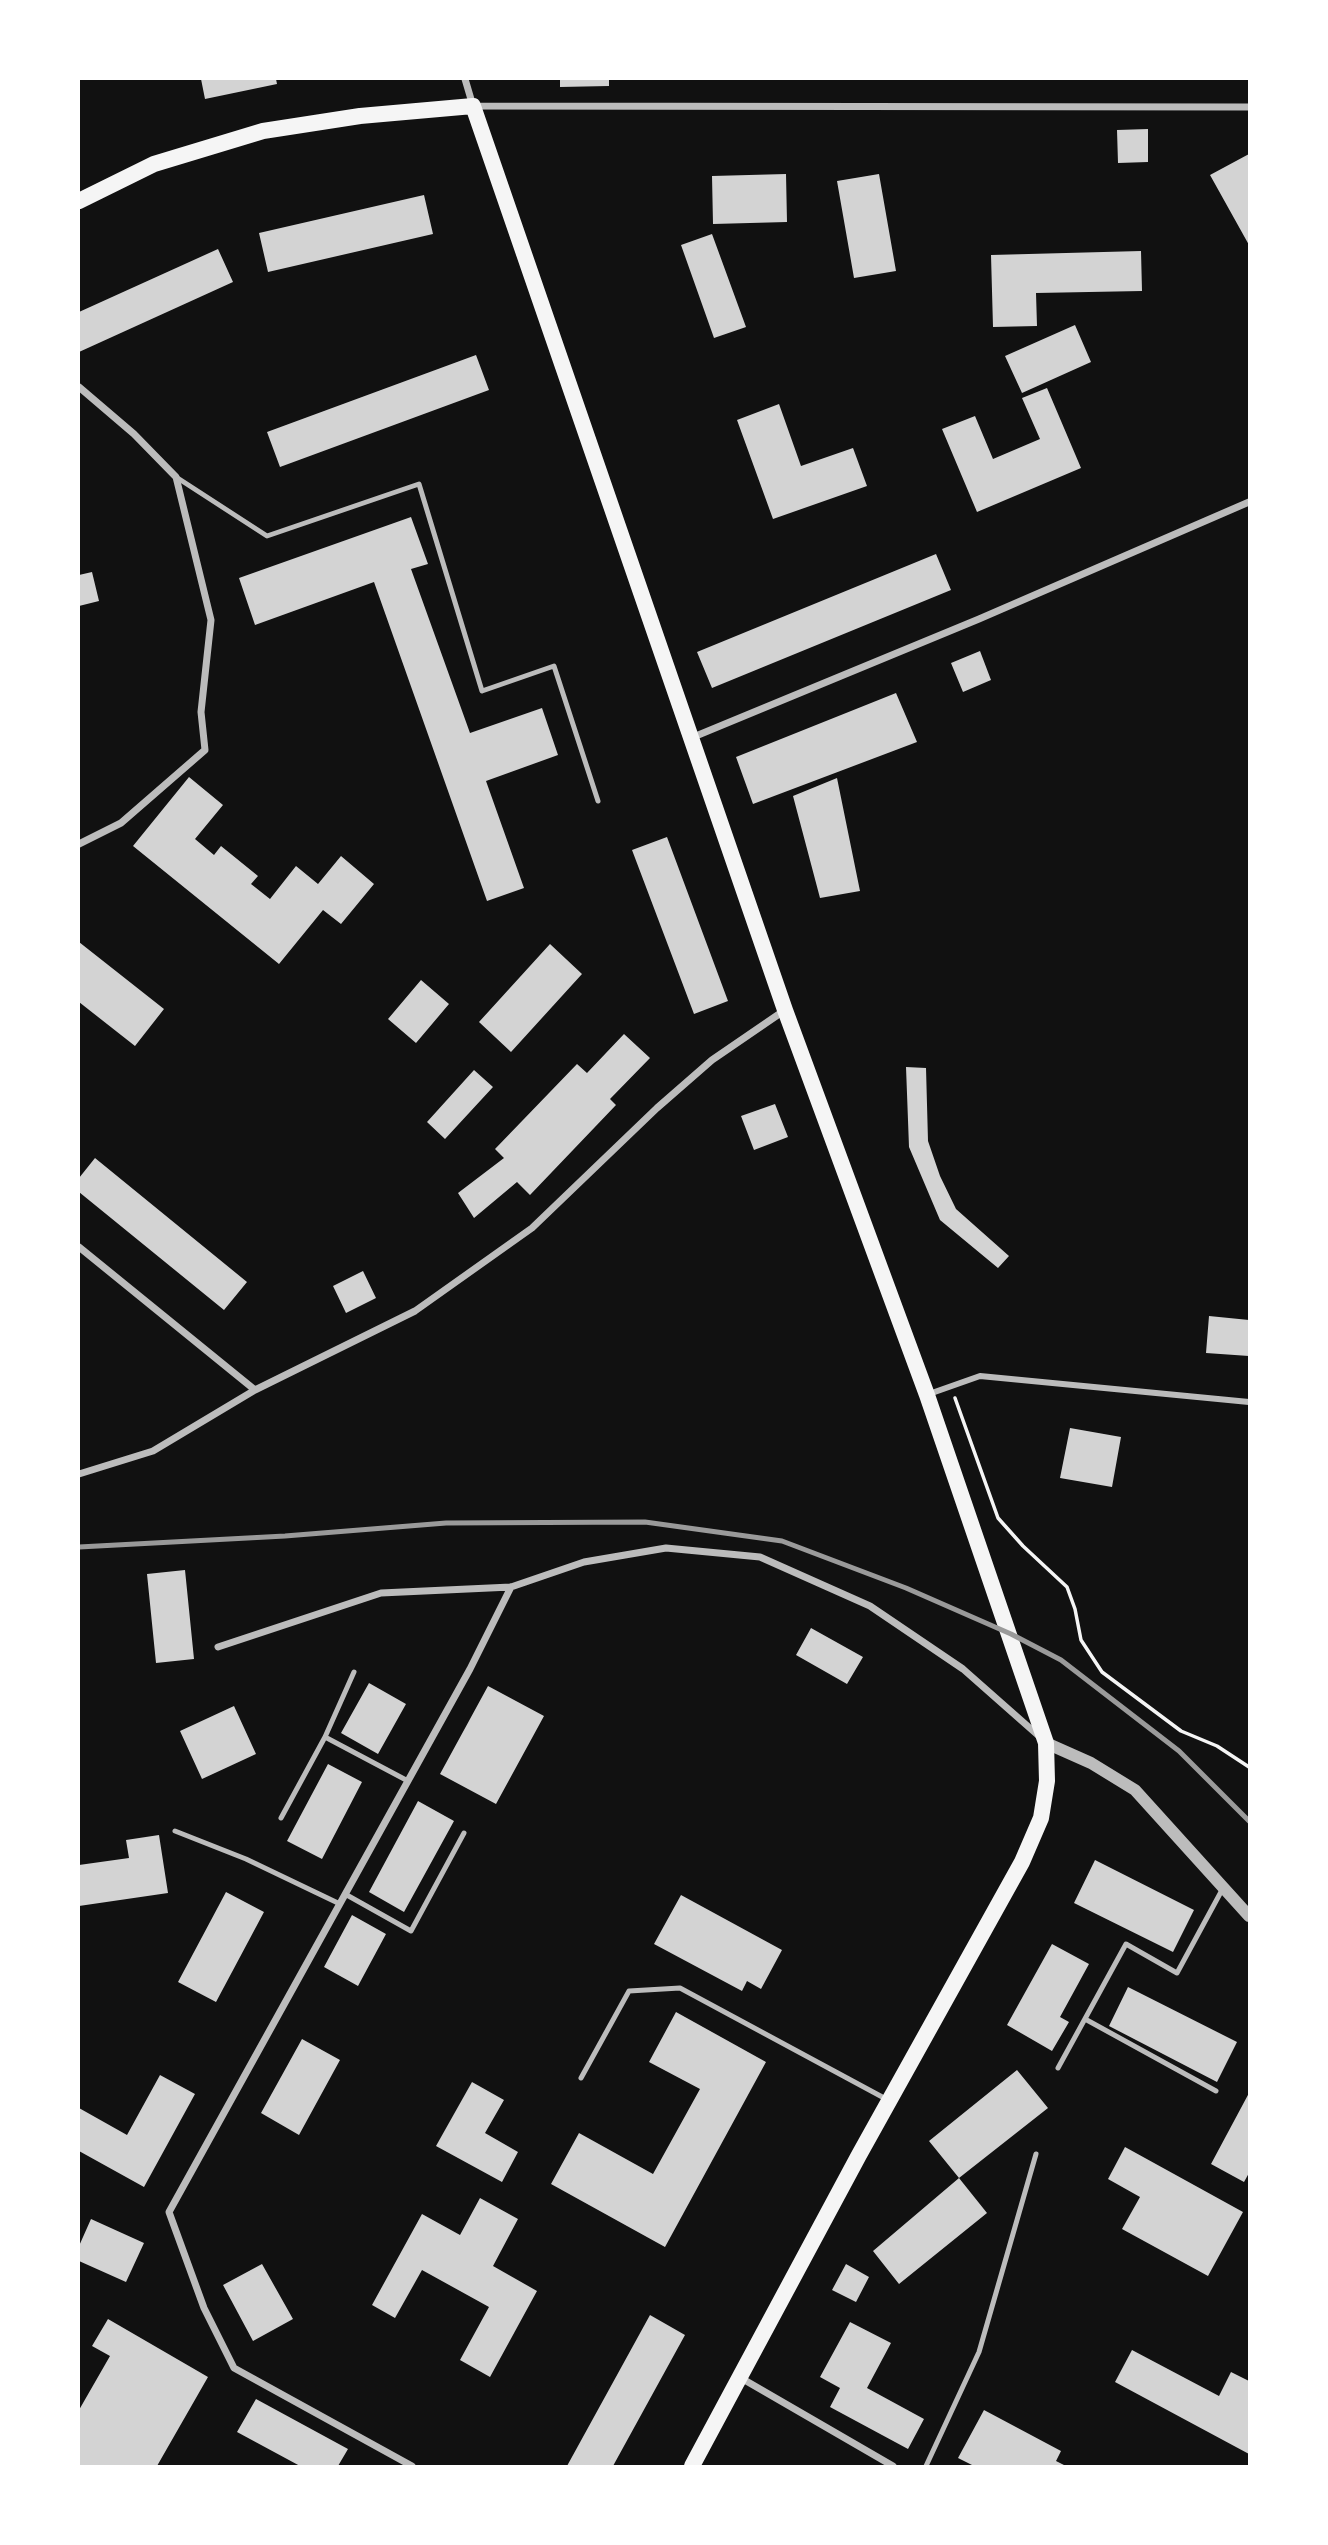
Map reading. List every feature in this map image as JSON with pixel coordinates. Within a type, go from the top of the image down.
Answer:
[{"type":"main road","points":[[79,201],[154,163],[263,131],[360,116],[473,106],[690,739],[785,1010],[927,1395],[1046,1743],[1047,1781],[1041,1818],[1022,1862],[889,2101],[692,2466]]},
{"type":"street","points":[[464,79],[473,106],[1249,107]]},
{"type":"street","points":[[79,387],[134,433],[176,477],[211,620],[201,712],[205,750],[121,823],[79,844]]},
{"type":"street","points":[[690,739],[1249,502]]},
{"type":"street","points":[[79,1474],[153,1451],[255,1390],[415,1311],[532,1228],[657,1108],[712,1060],[785,1010]]},
{"type":"street","points":[[79,1247],[255,1390]]},
{"type":"street","points":[[927,1395],[980,1376],[1249,1402]]},
{"type":"street","points":[[218,1647],[380,1594],[512,1587],[584,1562],[666,1548],[760,1557],[870,1606],[963,1669],[1046,1743],[1091,1762],[1135,1790],[1249,1916]]},
{"type":"street","points":[[412,2466],[234,2368],[204,2308],[169,2212],[470,1669],[512,1587]]},
{"type":"street","points":[[740,2378],[893,2466]]},
{"type":"lane","points":[[176,477],[267,536],[419,484],[482,691],[554,666],[598,801]]},
{"type":"lane","points":[[281,1818],[325,1737],[354,1672]]},
{"type":"lane","points":[[325,1737],[408,1781]]},
{"type":"lane","points":[[175,1831],[246,1859],[340,1904]]},
{"type":"lane","points":[[345,1894],[411,1931],[464,1833]]},
{"type":"lane","points":[[1058,2068],[1126,1944],[1177,1973],[1224,1887]]},
{"type":"lane","points":[[581,2078],[629,1990],[680,1989],[889,2101]]},
{"type":"lane","points":[[1085,2019],[1216,2091]]},
{"type":"lane","points":[[926,2466],[979,2353],[1036,2154]]},
{"type":"path","points":[[951,1386],[998,1518],[1023,1546],[1067,1587],[1075,1609],[1081,1640],[1102,1672],[1181,1731],[1217,1746],[1249,1767]]},
{"type":"building","points":[[201,79],[276,79],[277,84],[205,99]]},
{"type":"building","points":[[560,79],[609,79],[609,86],[560,87]]},
{"type":"building","points":[[1148,129],[1148,162],[1118,163],[1117,130]]},
{"type":"building","points":[[1249,154],[1249,245],[1210,175]]},
{"type":"building","points":[[786,174],[787,222],[713,224],[712,176]]},
{"type":"building","points":[[879,174],[896,271],[854,278],[837,181]]},
{"type":"building","points":[[424,195],[433,234],[268,272],[259,233]]},
{"type":"building","points":[[712,234],[746,327],[714,338],[681,245]]},
{"type":"building","points":[[218,249],[233,282],[79,352],[79,312]]},
{"type":"building","points":[[1141,251],[1142,291],[1036,293],[1037,326],[993,327],[991,255]]},
{"type":"building","points":[[1075,325],[1091,362],[1022,393],[1005,356]]},
{"type":"building","points":[[476,355],[489,390],[280,467],[267,432]]},
{"type":"building","points":[[1047,388],[1081,468],[977,512],[942,429],[975,416],[993,459],[1040,439],[1022,398]]},
{"type":"building","points":[[779,404],[801,466],[853,448],[867,486],[773,519],[737,420]]},
{"type":"building","points":[[411,517],[428,564],[411,569],[470,733],[542,708],[558,755],[486,781],[524,888],[487,901],[374,582],[255,625],[239,578]]},
{"type":"building","points":[[936,554],[951,590],[712,688],[697,652]]},
{"type":"building","points":[[92,572],[99,601],[79,606],[79,575]]},
{"type":"building","points":[[980,651],[991,680],[963,692],[951,663]]},
{"type":"building","points":[[896,693],[917,742],[753,804],[736,757]]},
{"type":"building","points":[[189,777],[223,805],[195,839],[214,855],[221,846],[258,876],[251,884],[270,899],[296,866],[318,884],[341,856],[374,884],[341,924],[323,910],[279,964],[133,846]]},
{"type":"building","points":[[837,778],[860,891],[820,898],[793,796]]},
{"type":"building","points":[[667,837],[728,1001],[694,1014],[632,850]]},
{"type":"building","points":[[79,942],[164,1009],[135,1046],[79,1002]]},
{"type":"building","points":[[550,944],[582,974],[511,1052],[479,1022]]},
{"type":"building","points":[[421,980],[449,1004],[416,1043],[388,1019]]},
{"type":"building","points":[[624,1034],[650,1058],[610,1099],[616,1105],[530,1195],[517,1182],[474,1218],[458,1193],[504,1158],[495,1149],[577,1064],[587,1073]]},
{"type":"building","points":[[906,1067],[926,1068],[928,1141],[940,1176],[956,1209],[1009,1256],[998,1268],[940,1220],[909,1147]]},
{"type":"building","points":[[474,1070],[493,1087],[445,1139],[427,1122]]},
{"type":"building","points":[[775,1104],[788,1137],[754,1150],[741,1116]]},
{"type":"building","points":[[95,1158],[247,1282],[224,1310],[79,1192],[79,1178]]},
{"type":"building","points":[[363,1271],[376,1298],[346,1313],[333,1286]]},
{"type":"building","points":[[1209,1316],[1249,1320],[1249,1356],[1206,1353]]},
{"type":"building","points":[[1070,1428],[1121,1437],[1112,1487],[1060,1478]]},
{"type":"building","points":[[185,1570],[194,1659],[156,1663],[147,1574]]},
{"type":"building","points":[[811,1628],[863,1657],[847,1684],[796,1655]]},
{"type":"building","points":[[369,1683],[406,1704],[378,1754],[341,1733]]},
{"type":"building","points":[[488,1686],[544,1716],[496,1804],[440,1774]]},
{"type":"building","points":[[234,1706],[256,1754],[202,1779],[180,1731]]},
{"type":"building","points":[[328,1764],[362,1782],[322,1859],[287,1841]]},
{"type":"building","points":[[418,1801],[454,1821],[404,1912],[369,1892]]},
{"type":"building","points":[[159,1835],[168,1893],[79,1906],[79,1865],[129,1858],[126,1840]]},
{"type":"building","points":[[1095,1860],[1194,1910],[1173,1952],[1074,1903]]},
{"type":"building","points":[[226,1892],[264,1912],[216,2002],[178,1982]]},
{"type":"building","points":[[681,1895],[782,1950],[761,1989],[747,1981],[742,1991],[654,1944]]},
{"type":"building","points":[[352,1915],[386,1934],[358,1986],[324,1967]]},
{"type":"building","points":[[1052,1944],[1089,1964],[1060,2017],[1069,2022],[1052,2051],[1007,2025]]},
{"type":"building","points":[[1128,1987],[1237,2042],[1217,2082],[1109,2026]]},
{"type":"building","points":[[676,2012],[766,2062],[665,2247],[551,2184],[579,2133],[653,2174],[700,2089],[649,2062]]},
{"type":"building","points":[[302,2039],[340,2060],[299,2135],[261,2113]]},
{"type":"building","points":[[1017,2070],[1048,2108],[959,2178],[929,2141]]},
{"type":"building","points":[[160,2075],[195,2094],[144,2187],[79,2151],[79,2108],[127,2135]]},
{"type":"building","points":[[472,2082],[504,2100],[485,2133],[518,2152],[502,2182],[436,2146]]},
{"type":"building","points":[[1249,2093],[1249,2173],[1244,2182],[1211,2164]]},
{"type":"building","points":[[1125,2147],[1243,2212],[1208,2276],[1122,2229],[1140,2197],[1108,2179]]},
{"type":"building","points":[[959,2178],[987,2213],[899,2284],[873,2251]]},
{"type":"building","points":[[480,2198],[518,2219],[493,2266],[537,2291],[490,2377],[460,2360],[489,2307],[422,2270],[395,2318],[372,2305],[422,2214],[460,2235]]},
{"type":"building","points":[[91,2219],[144,2243],[126,2282],[79,2261],[79,2246]]},
{"type":"building","points":[[262,2264],[293,2319],[253,2341],[223,2285]]},
{"type":"building","points":[[846,2264],[869,2277],[856,2302],[832,2290]]},
{"type":"building","points":[[650,2315],[685,2335],[613,2466],[567,2466]]},
{"type":"building","points":[[108,2319],[208,2377],[157,2466],[79,2466],[79,2410],[110,2356],[92,2346]]},
{"type":"building","points":[[850,2322],[891,2343],[867,2388],[924,2419],[908,2449],[830,2407],[840,2388],[820,2377]]},
{"type":"building","points":[[1132,2350],[1219,2396],[1231,2372],[1249,2381],[1249,2454],[1115,2382]]},
{"type":"building","points":[[256,2399],[348,2449],[338,2466],[300,2466],[237,2432]]},
{"type":"building","points":[[984,2410],[1061,2451],[1056,2461],[1066,2466],[974,2466],[958,2458]]},
{"type":"railway","points":[[79,1547],[285,1536],[446,1523],[645,1522],[782,1541],[906,1588],[1011,1634],[1061,1660],[1179,1751],[1249,1821]]}]
